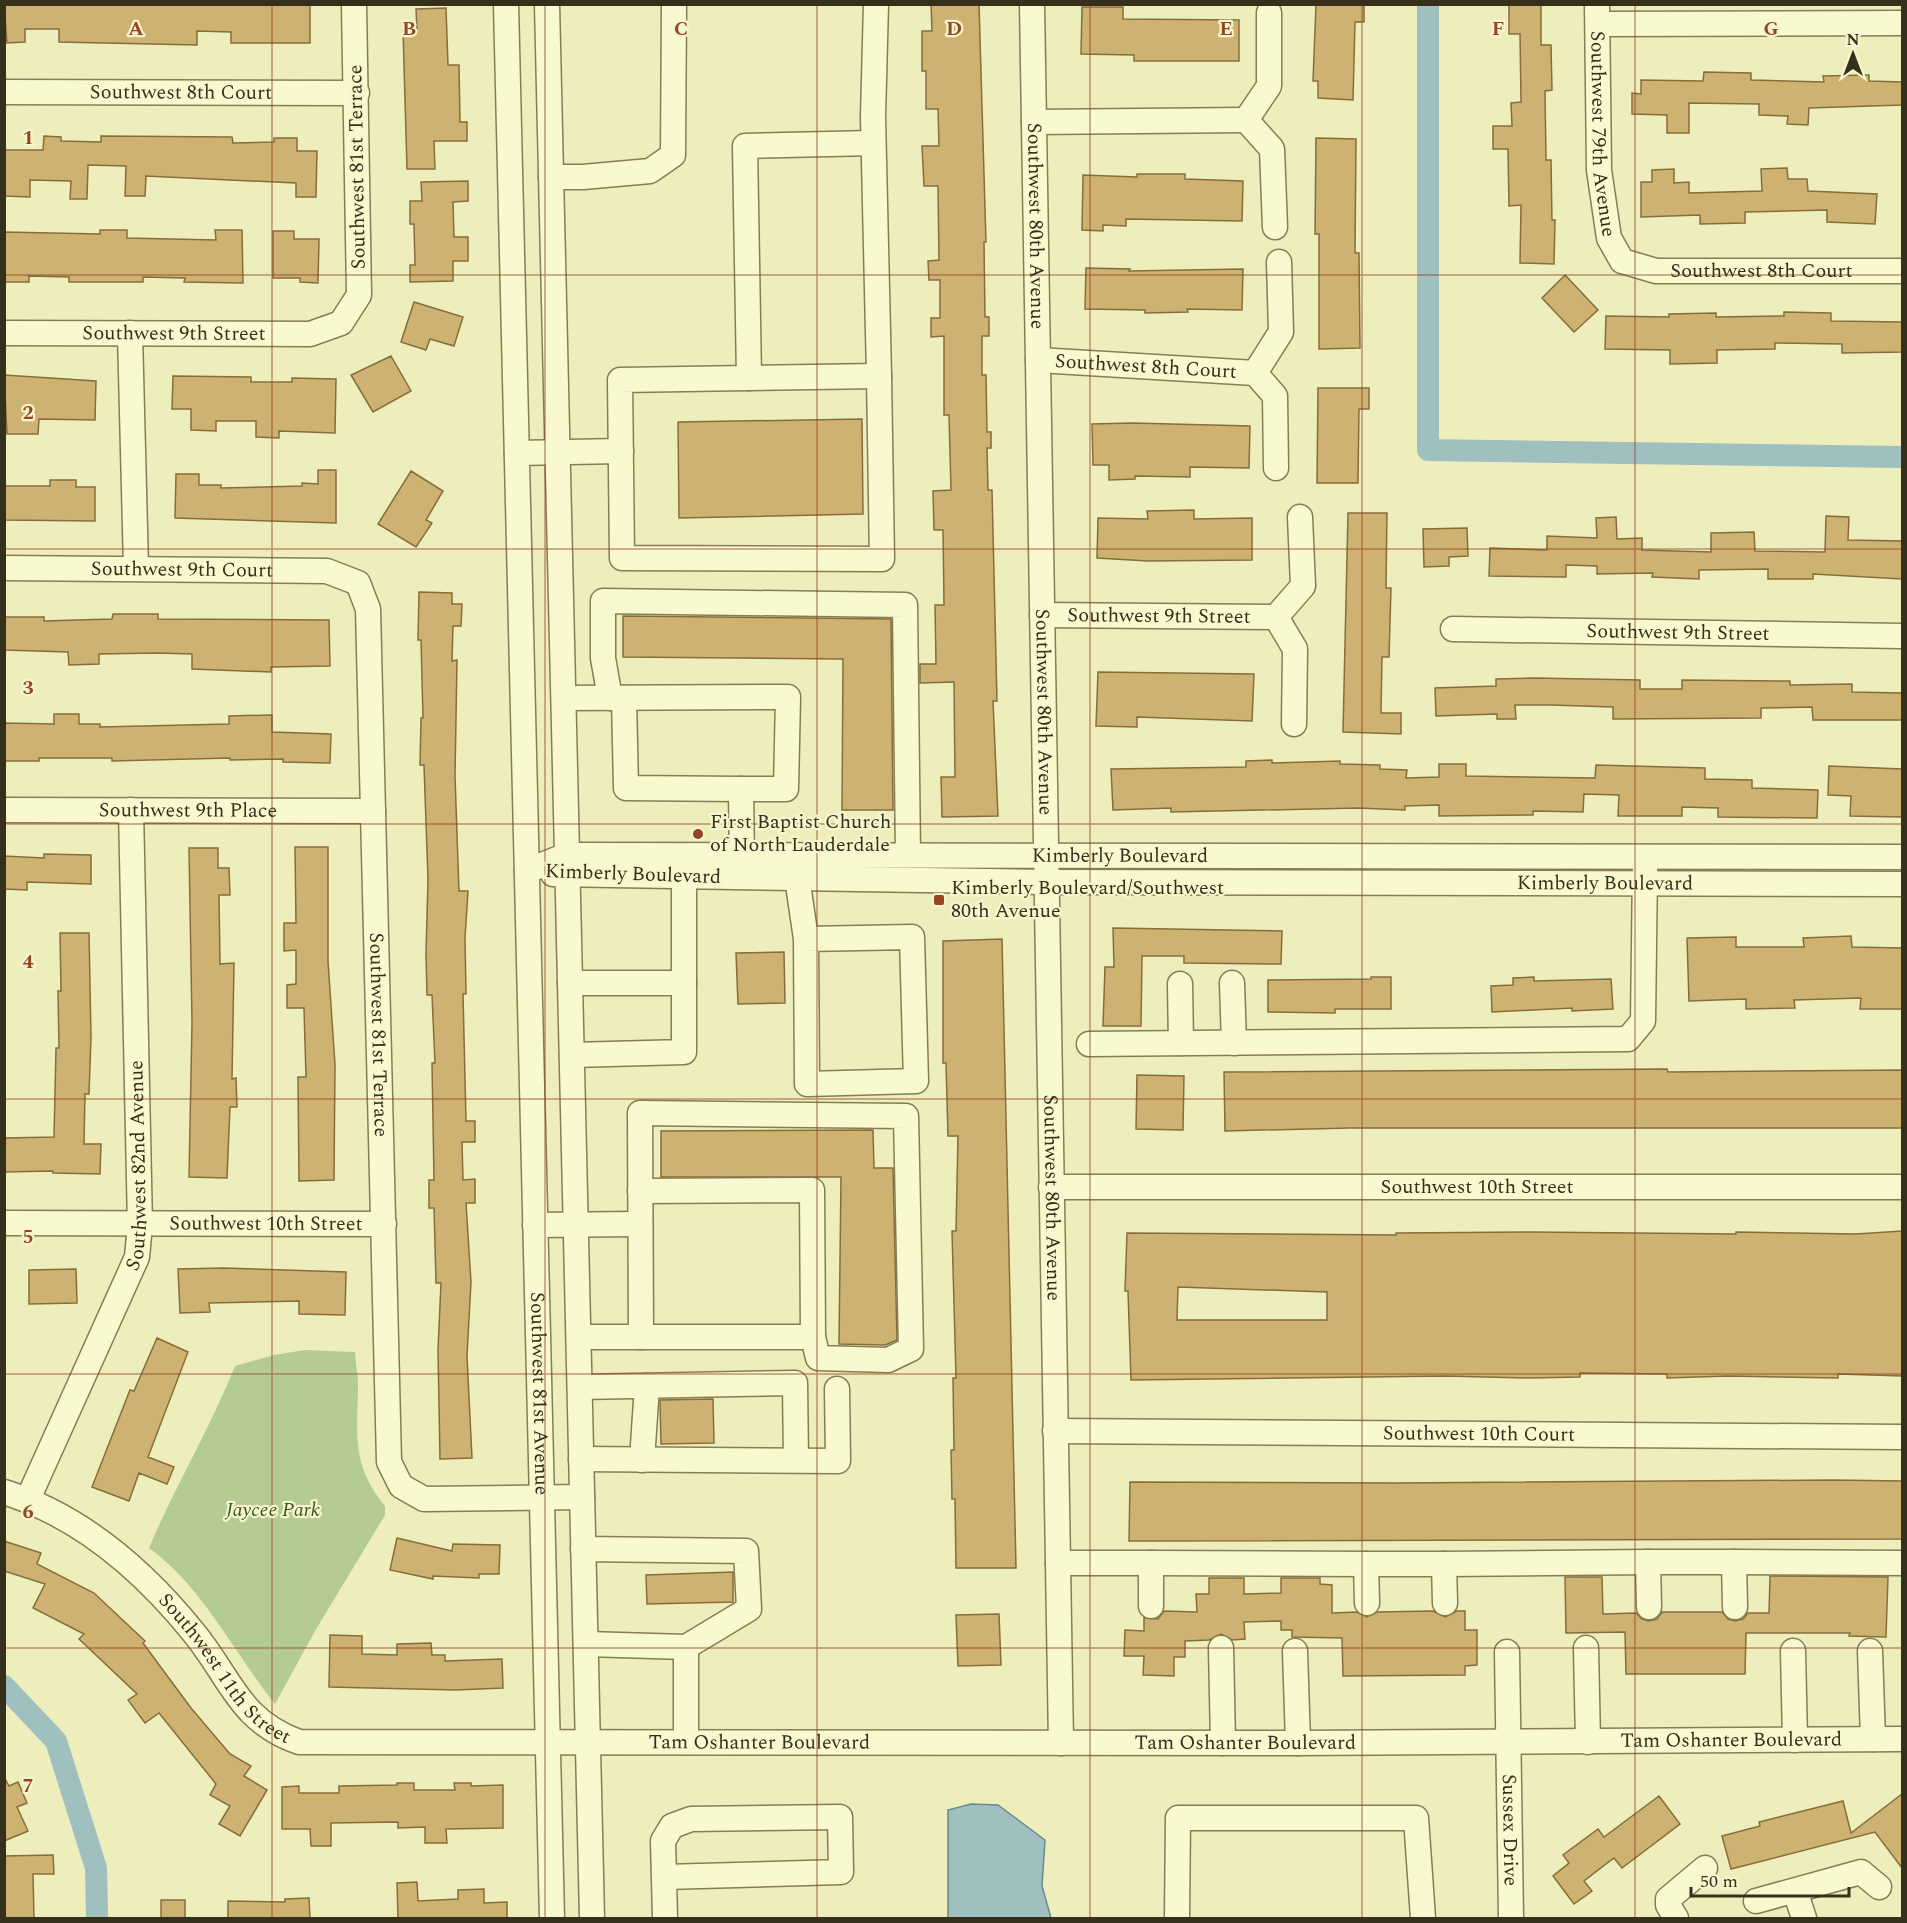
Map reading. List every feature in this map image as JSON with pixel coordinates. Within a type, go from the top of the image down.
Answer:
[{"type":"street","name":"Southwest 81st Terrace","points":[[341,323],[359,295],[354,4]]},
{"type":"street","name":"Southwest 81st Avenue","points":[[506,4],[552,1918]]},
{"type":"street","name":"Southwest 81st Avenue","points":[[547,4],[592,1918]]},
{"type":"street","points":[[551,177],[583,177],[650,171],[673,155],[674,4]]},
{"type":"street","points":[[876,4],[873,143],[879,376],[882,559],[622,558],[620,380],[879,376]]},
{"type":"street","name":"Southwest 80th Avenue","points":[[1032,4],[1061,1743]]},
{"type":"street","points":[[1246,120],[1269,86],[1269,13]]},
{"type":"street","points":[[1597,14],[1902,23]]},
{"type":"street","name":"Southwest 79th Avenue","points":[[1597,14],[1599,170],[1609,238],[1622,261]]},
{"type":"street","name":"Southwest 8th Court","points":[[4,92],[357,93]]},
{"type":"street","points":[[1034,122],[1246,120],[1272,149],[1275,227]]},
{"type":"street","points":[[749,378],[745,146],[873,143]]},
{"type":"street","name":"Southwest 8th Court","points":[[1622,261],[1656,271],[1902,271]]},
{"type":"street","points":[[1276,468],[1275,396],[1255,372],[1281,332],[1280,262]]},
{"type":"street","name":"Southwest 9th Street","points":[[4,333],[309,334],[341,323]]},
{"type":"street","points":[[130,333],[136,568]]},
{"type":"street","name":"Southwest 8th Court","points":[[1038,360],[1255,372]]},
{"type":"street","points":[[517,453],[621,452]]},
{"type":"street","points":[[1294,724],[1295,649],[1276,617],[1303,586],[1300,517]]},
{"type":"street","name":"Southwest 9th Court","points":[[4,568],[327,571],[358,583]]},
{"type":"street","name":"Southwest 81st Terrace","points":[[358,583],[368,609],[389,1462],[401,1486],[424,1499],[541,1497]]},
{"type":"street","points":[[564,698],[617,698],[788,697],[786,789],[626,788],[617,698],[603,658],[603,601],[905,605],[908,855]]},
{"type":"street","name":"Southwest 9th Street","points":[[1042,615],[1276,617]]},
{"type":"street","name":"Southwest 9th Street","points":[[1453,629],[1902,636]]},
{"type":"street","points":[[741,789],[742,866]]},
{"type":"street","name":"Southwest 9th Place","points":[[4,810],[373,811]]},
{"type":"street","name":"Southwest 82nd Avenue","points":[[28,1499],[137,1257],[140,1225],[131,810]]},
{"type":"street","name":"Kimberly Boulevard","points":[[796,867],[908,855],[1902,857]]},
{"type":"street","points":[[1089,1044],[1628,1039],[1643,1021],[1645,857]]},
{"type":"street","name":"Kimberly Boulevard","points":[[527,870],[568,865],[796,867],[1046,882],[1902,884]]},
{"type":"street","points":[[572,1055],[684,1052],[684,866]]},
{"type":"street","points":[[796,867],[806,939],[807,1084],[916,1081],[912,937],[806,939]]},
{"type":"street","points":[[570,983],[684,983]]},
{"type":"street","points":[[1232,983],[1234,1043]]},
{"type":"street","points":[[1180,984],[1181,1043]]},
{"type":"street","points":[[640,1191],[812,1190],[813,1337],[818,1358],[888,1360],[911,1349],[906,1116],[640,1113],[640,1191],[640,1224],[641,1337]]},
{"type":"street","name":"Southwest 10th Street","points":[[1051,1187],[1902,1187]]},
{"type":"street","name":"Southwest 10th Street","points":[[4,1223],[384,1224]]},
{"type":"street","points":[[535,1225],[640,1224]]},
{"type":"street","points":[[579,1337],[813,1337]]},
{"type":"street","points":[[580,1387],[795,1383],[796,1460]]},
{"type":"street","points":[[642,1460],[647,1386]]},
{"type":"street","points":[[582,1459],[838,1461],[837,1389]]},
{"type":"street","name":"Southwest 10th Court","points":[[1056,1431],[1902,1437]]},
{"type":"street","name":"Southwest 11th Street","points":[[4,1492],[28,1499],[75,1523],[142,1575],[194,1633],[250,1713],[275,1733],[300,1742],[588,1741]]},
{"type":"street","points":[[541,1497],[582,1497]]},
{"type":"street","points":[[583,1549],[747,1551],[749,1609],[686,1647],[586,1644]]},
{"type":"street","points":[[1648,1562],[1649,1607]]},
{"type":"street","points":[[1734,1562],[1735,1607]]},
{"type":"street","points":[[1058,1563],[1902,1563]]},
{"type":"street","points":[[1150,1563],[1150,1606]]},
{"type":"street","points":[[1366,1564],[1367,1603]]},
{"type":"street","points":[[1444,1564],[1445,1603]]},
{"type":"street","points":[[686,1647],[686,1742]]},
{"type":"street","points":[[1221,1648],[1223,1743]]},
{"type":"street","points":[[1586,1648],[1588,1742]]},
{"type":"street","points":[[1295,1651],[1298,1743]]},
{"type":"street","points":[[1793,1651],[1795,1740]]},
{"type":"street","points":[[1869,1651],[1873,1739]]},
{"type":"street","name":"Sussex Drive","points":[[1507,1652],[1511,1918]]},
{"type":"street","name":"Tam Oshanter Boulevard","points":[[588,1741],[1298,1743],[1902,1739]]},
{"type":"street","points":[[664,1877],[841,1872],[840,1817],[691,1819],[672,1826],[663,1841],[665,1918]]},
{"type":"street","points":[[1177,1918],[1178,1818],[1416,1818],[1423,1918]]},
{"type":"street","points":[[1676,1918],[1668,1905],[1668,1899],[1706,1868]]},
{"type":"street","points":[[1756,1901],[1861,1872],[1879,1887]]},
{"type":"street","points":[[1795,1891],[1804,1918]]},
{"type":"green space","name":"Jaycee Park","points":[[305,1350],[355,1352],[359,1450],[367,1478],[385,1506],[385,1515],[315,1631],[275,1704],[202,1601],[168,1564],[149,1548],[235,1366],[274,1355]]},
{"type":"water","points":[[971,1804],[998,1805],[1045,1840],[1042,1886],[1051,1918],[948,1918],[948,1810]]},
{"type":"building","points":[[4,4],[310,4],[310,43],[231,43],[231,32],[197,31],[197,45],[59,42],[59,29],[25,29],[25,42],[7,43]]},
{"type":"building","points":[[931,4],[979,4],[986,242],[984,242],[985,317],[989,317],[989,336],[982,336],[982,375],[986,375],[987,432],[991,432],[991,448],[987,448],[988,490],[992,490],[997,701],[993,701],[998,816],[942,817],[941,777],[955,777],[954,682],[920,683],[920,664],[936,664],[935,605],[944,605],[943,530],[934,530],[933,491],[951,490],[949,415],[944,415],[944,336],[931,337],[931,318],[940,318],[940,280],[929,280],[928,261],[939,260],[938,186],[924,186],[922,146],[939,146],[938,109],[926,109],[926,71],[922,71],[922,31],[932,31]]},
{"type":"building","points":[[1316,4],[1364,4],[1364,22],[1355,22],[1353,100],[1318,98],[1318,81],[1313,81]]},
{"type":"building","points":[[1509,4],[1541,4],[1541,45],[1551,45],[1552,90],[1545,91],[1546,160],[1551,160],[1552,220],[1555,220],[1554,264],[1520,263],[1521,205],[1509,206],[1508,149],[1493,149],[1493,126],[1512,126],[1511,103],[1521,102],[1520,34],[1509,34]]},
{"type":"building","points":[[1082,7],[1123,7],[1123,19],[1239,20],[1239,61],[1134,61],[1134,55],[1081,54]]},
{"type":"building","points":[[446,8],[448,65],[459,65],[460,122],[467,122],[467,141],[434,141],[435,169],[407,169],[403,30],[417,29],[416,9]]},
{"type":"building","points":[[1704,72],[1751,73],[1751,80],[1824,82],[1823,76],[1869,75],[1869,81],[1902,82],[1902,105],[1809,108],[1808,125],[1787,124],[1788,116],[1759,115],[1759,104],[1689,103],[1689,133],[1667,133],[1667,115],[1632,114],[1632,93],[1641,94],[1641,80],[1703,81]]},
{"type":"building","points":[[44,136],[61,137],[61,141],[101,142],[101,136],[232,137],[233,143],[274,142],[274,138],[297,138],[297,151],[317,151],[316,197],[296,197],[296,183],[146,176],[145,196],[125,196],[126,166],[88,165],[87,199],[70,199],[71,181],[30,180],[30,197],[4,196],[4,150],[43,150]]},
{"type":"building","points":[[1316,138],[1356,139],[1355,253],[1359,253],[1360,348],[1319,349],[1319,234],[1315,234]]},
{"type":"building","points":[[1787,168],[1788,179],[1807,179],[1808,191],[1877,194],[1875,224],[1827,222],[1827,210],[1745,212],[1745,223],[1700,224],[1700,215],[1641,217],[1641,182],[1652,182],[1652,170],[1674,169],[1674,183],[1689,182],[1689,193],[1762,191],[1761,169]]},
{"type":"building","points":[[1137,174],[1185,174],[1185,179],[1243,181],[1242,221],[1126,219],[1126,226],[1103,225],[1103,231],[1082,230],[1083,175],[1137,177]]},
{"type":"building","points":[[468,181],[468,201],[453,202],[454,237],[468,237],[468,261],[453,261],[453,281],[410,282],[410,265],[415,265],[414,224],[410,224],[410,201],[422,201],[421,182]]},
{"type":"building","points":[[100,230],[127,230],[127,238],[216,240],[215,230],[242,230],[243,283],[184,282],[185,278],[143,277],[143,282],[69,282],[69,277],[29,276],[29,282],[4,282],[4,232],[100,234]]},
{"type":"building","points":[[273,231],[294,231],[294,239],[319,239],[318,283],[300,282],[300,278],[273,278]]},
{"type":"building","points":[[1086,268],[1130,269],[1129,271],[1243,269],[1242,310],[1187,309],[1188,312],[1145,313],[1145,310],[1085,309]]},
{"type":"building","points":[[1565,275],[1598,310],[1574,332],[1542,298]]},
{"type":"building","points":[[414,302],[463,317],[454,346],[430,339],[426,350],[401,342]]},
{"type":"building","points":[[1784,312],[1831,313],[1831,321],[1902,322],[1902,352],[1842,353],[1842,344],[1775,343],[1775,349],[1717,350],[1717,363],[1670,364],[1670,350],[1605,349],[1606,316],[1669,317],[1669,314],[1716,313],[1716,317],[1784,316]]},
{"type":"building","points":[[391,356],[411,391],[373,412],[351,375]]},
{"type":"building","points":[[4,375],[96,381],[95,420],[39,419],[38,434],[7,434]]},
{"type":"building","points":[[173,376],[251,377],[251,382],[292,382],[292,378],[336,379],[335,433],[279,431],[279,438],[256,437],[256,421],[216,421],[216,431],[191,430],[191,409],[172,409]]},
{"type":"building","points":[[1318,388],[1369,388],[1369,409],[1359,409],[1358,483],[1317,483]]},
{"type":"building","points":[[862,419],[863,514],[679,518],[678,422]]},
{"type":"building","points":[[1092,424],[1250,426],[1249,468],[1190,467],[1190,477],[1135,476],[1135,479],[1109,480],[1109,465],[1093,465]]},
{"type":"building","points":[[318,470],[336,470],[336,523],[175,518],[176,474],[199,474],[199,485],[221,485],[221,488],[302,486],[302,483],[318,484]]},
{"type":"building","points":[[411,471],[443,491],[426,520],[432,523],[416,547],[378,524]]},
{"type":"building","points":[[50,480],[76,480],[76,487],[95,487],[95,521],[4,520],[4,486],[50,486]]},
{"type":"building","points":[[1194,510],[1194,519],[1252,518],[1252,560],[1148,561],[1097,558],[1098,518],[1148,519],[1147,511]]},
{"type":"building","points":[[1348,513],[1387,513],[1386,588],[1391,588],[1389,657],[1382,657],[1381,713],[1401,713],[1401,734],[1343,732]]},
{"type":"building","points":[[1826,516],[1849,517],[1848,540],[1902,541],[1902,579],[1813,574],[1813,579],[1768,579],[1768,569],[1699,570],[1699,579],[1652,577],[1653,573],[1597,574],[1597,566],[1566,565],[1566,577],[1489,576],[1490,548],[1547,550],[1547,536],[1597,538],[1596,518],[1616,517],[1617,539],[1642,538],[1642,550],[1711,552],[1711,533],[1754,532],[1755,551],[1825,552]]},
{"type":"building","points":[[1467,528],[1468,556],[1449,557],[1449,566],[1424,567],[1423,529]]},
{"type":"building","points":[[419,592],[452,593],[452,604],[462,604],[461,626],[453,626],[452,661],[457,660],[455,776],[459,891],[468,891],[465,938],[466,994],[463,994],[466,1121],[475,1121],[475,1142],[462,1142],[463,1180],[475,1179],[475,1203],[466,1203],[471,1282],[467,1356],[472,1458],[440,1459],[438,1350],[441,1283],[436,1283],[434,1208],[429,1208],[429,1180],[434,1180],[432,1063],[435,1063],[432,995],[427,995],[428,880],[424,765],[420,765],[421,718],[423,718],[421,640],[418,640]]},
{"type":"building","points":[[113,614],[158,614],[158,619],[329,620],[330,666],[271,667],[271,672],[192,669],[192,654],[157,653],[99,654],[99,664],[69,665],[68,652],[4,650],[4,617],[44,617],[44,621],[112,619]]},
{"type":"building","points":[[623,616],[891,619],[893,810],[842,810],[843,659],[623,657]]},
{"type":"building","points":[[1098,672],[1254,674],[1252,721],[1137,717],[1137,727],[1096,726]]},
{"type":"building","points":[[1496,679],[1640,680],[1640,689],[1682,689],[1682,680],[1790,681],[1790,685],[1852,684],[1852,692],[1902,693],[1902,720],[1813,720],[1812,707],[1761,708],[1761,718],[1613,719],[1613,707],[1551,705],[1515,705],[1516,719],[1497,719],[1497,714],[1436,716],[1435,688],[1496,686]]},
{"type":"building","points":[[54,714],[79,714],[79,724],[100,724],[100,727],[229,724],[229,716],[272,715],[272,732],[331,734],[330,763],[283,762],[283,759],[230,760],[230,758],[112,761],[112,758],[39,758],[39,761],[4,761],[4,723],[54,724]]},
{"type":"building","points":[[1272,760],[1272,763],[1340,761],[1340,764],[1380,765],[1380,769],[1407,770],[1406,778],[1439,777],[1439,764],[1466,764],[1466,776],[1595,778],[1596,765],[1705,768],[1705,779],[1752,780],[1752,788],[1818,790],[1817,818],[1718,817],[1718,808],[1682,807],[1682,816],[1618,816],[1619,795],[1584,794],[1583,812],[1533,811],[1533,815],[1439,816],[1439,805],[1405,806],[1405,810],[1358,808],[1171,812],[1171,808],[1113,810],[1111,769],[1246,767],[1246,761]]},
{"type":"building","points":[[1829,766],[1902,769],[1902,817],[1850,816],[1851,796],[1828,795]]},
{"type":"building","points":[[295,847],[328,847],[328,961],[335,1065],[334,1180],[299,1181],[298,1077],[306,1077],[304,1008],[287,1008],[287,985],[296,984],[296,950],[284,951],[284,923],[296,923]]},
{"type":"building","points":[[189,848],[218,848],[218,868],[229,868],[230,895],[219,895],[220,964],[234,963],[232,1079],[236,1078],[237,1107],[230,1107],[227,1178],[189,1177],[192,1023]]},
{"type":"building","points":[[44,854],[91,855],[91,884],[27,882],[27,890],[4,889],[4,856],[44,858]]},
{"type":"building","points":[[1113,928],[1282,931],[1281,964],[1184,963],[1184,956],[1142,956],[1141,1026],[1103,1026],[1105,967],[1114,967]]},
{"type":"building","points":[[60,933],[89,933],[91,1037],[89,1094],[85,1094],[84,1144],[101,1144],[100,1174],[53,1173],[53,1171],[4,1172],[4,1138],[54,1137],[56,1048],[59,1048],[58,991],[61,991]]},
{"type":"building","points":[[1851,936],[1852,947],[1902,948],[1902,1009],[1860,1009],[1861,998],[1794,1000],[1795,1008],[1746,1009],[1746,999],[1689,1001],[1687,938],[1736,937],[1736,947],[1804,947],[1803,938]]},
{"type":"building","points":[[1002,939],[1016,1568],[956,1568],[955,1499],[952,1499],[951,1450],[954,1450],[953,1378],[956,1378],[952,1231],[956,1231],[958,1136],[948,1136],[946,1063],[943,1063],[943,941]]},
{"type":"building","points":[[784,952],[785,1003],[738,1004],[736,953]]},
{"type":"building","points":[[1371,977],[1391,977],[1391,1009],[1335,1009],[1335,1013],[1268,1012],[1268,980],[1371,979]]},
{"type":"building","points":[[1534,977],[1534,981],[1611,979],[1613,1009],[1572,1011],[1572,1008],[1492,1012],[1491,986],[1513,985],[1513,978]]},
{"type":"building","points":[[1667,1069],[1668,1072],[1902,1070],[1902,1128],[1350,1128],[1225,1131],[1224,1072]]},
{"type":"building","points":[[1137,1075],[1184,1076],[1183,1130],[1136,1129]]},
{"type":"building","points":[[873,1130],[874,1168],[893,1168],[897,1340],[885,1345],[839,1344],[841,1177],[661,1177],[661,1131]]},
{"type":"building","points":[[1902,1231],[1902,1376],[1838,1374],[1838,1378],[1728,1376],[1667,1378],[1667,1374],[1580,1373],[1580,1377],[1530,1378],[1445,1376],[1131,1380],[1128,1291],[1125,1291],[1127,1233],[1396,1235],[1396,1233],[1532,1232],[1736,1234],[1736,1232],[1856,1234]],"holes":[[[1178,1287],[1327,1292],[1327,1320],[1177,1320]]]},
{"type":"building","points":[[223,1268],[346,1272],[345,1315],[299,1314],[299,1301],[209,1303],[210,1312],[180,1313],[178,1269]]},
{"type":"building","points":[[76,1269],[77,1303],[29,1304],[29,1270]]},
{"type":"building","points":[[157,1338],[188,1352],[148,1457],[174,1467],[167,1484],[139,1473],[129,1501],[92,1487],[130,1390],[134,1391]]},
{"type":"building","points":[[713,1399],[714,1443],[661,1444],[660,1400]]},
{"type":"building","points":[[1902,1481],[1902,1539],[1129,1541],[1130,1482]]},
{"type":"building","points":[[397,1538],[452,1551],[453,1544],[500,1545],[499,1574],[479,1574],[479,1578],[433,1576],[433,1579],[390,1570]]},
{"type":"building","points":[[4,1541],[41,1553],[37,1564],[94,1593],[145,1641],[143,1643],[191,1708],[230,1754],[251,1766],[244,1776],[267,1790],[240,1836],[219,1824],[230,1806],[210,1795],[216,1784],[159,1713],[145,1723],[128,1700],[137,1694],[79,1639],[84,1634],[33,1608],[45,1584],[4,1571]]},
{"type":"building","points":[[733,1572],[733,1602],[647,1604],[646,1575]]},
{"type":"building","points":[[1770,1576],[1888,1577],[1886,1637],[1849,1636],[1850,1633],[1746,1633],[1745,1674],[1626,1674],[1625,1632],[1566,1633],[1565,1577],[1602,1577],[1603,1614],[1636,1613],[1642,1619],[1649,1621],[1657,1619],[1662,1612],[1722,1612],[1728,1619],[1735,1621],[1743,1619],[1748,1613],[1769,1613]]},
{"type":"building","points":[[1209,1578],[1244,1578],[1244,1594],[1281,1593],[1281,1578],[1320,1578],[1320,1584],[1332,1585],[1332,1613],[1357,1612],[1367,1617],[1377,1612],[1433,1611],[1445,1617],[1457,1611],[1465,1611],[1465,1630],[1477,1630],[1477,1665],[1465,1666],[1465,1675],[1343,1676],[1342,1638],[1292,1637],[1292,1630],[1281,1630],[1281,1621],[1244,1622],[1245,1639],[1232,1640],[1221,1634],[1209,1640],[1185,1641],[1185,1657],[1174,1657],[1174,1676],[1143,1675],[1144,1656],[1124,1656],[1125,1630],[1144,1631],[1144,1618],[1158,1619],[1164,1611],[1197,1612],[1196,1594],[1209,1594]]},
{"type":"building","points":[[999,1614],[1001,1665],[958,1666],[956,1615]]},
{"type":"building","points":[[330,1635],[362,1636],[362,1654],[397,1655],[397,1644],[431,1643],[432,1655],[445,1655],[445,1661],[502,1659],[503,1688],[456,1690],[329,1687]]},
{"type":"building","points":[[4,1777],[9,1786],[18,1782],[27,1803],[17,1807],[28,1831],[4,1841]]},
{"type":"building","points":[[397,1783],[414,1783],[414,1790],[455,1790],[454,1783],[471,1783],[471,1786],[503,1785],[503,1828],[446,1829],[447,1843],[425,1843],[425,1827],[398,1828],[398,1822],[331,1823],[331,1846],[311,1846],[310,1829],[282,1829],[282,1787],[299,1786],[299,1793],[339,1793],[339,1786],[397,1785]]},
{"type":"building","points":[[1902,1794],[1902,1868],[1875,1832],[1731,1869],[1722,1836],[1760,1826],[1759,1822],[1843,1801],[1851,1833]]},
{"type":"building","points":[[1659,1796],[1680,1824],[1622,1868],[1614,1858],[1584,1881],[1592,1891],[1574,1904],[1553,1876],[1569,1863],[1563,1855],[1598,1829],[1604,1837]]},
{"type":"building","points":[[53,1855],[54,1874],[33,1874],[34,1918],[4,1918],[4,1856]]},
{"type":"building","points":[[417,1882],[418,1901],[458,1899],[458,1890],[484,1889],[484,1903],[507,1902],[507,1918],[398,1918],[397,1883]]},
{"type":"building","points":[[309,1898],[310,1918],[228,1918],[228,1901],[285,1902],[285,1899]]},
{"type":"building","points":[[161,1900],[185,1900],[185,1918],[161,1918]]},
{"type":"waterway","points":[[1428,4],[1428,450],[1902,457]]},
{"type":"waterway","points":[[4,1686],[56,1741],[96,1868],[97,1918]]},
{"type":"place","name":"First Baptist Church of North Lauderdale","points":[[698,834]]},
{"type":"place","name":"Kimberly Boulevard/Southwest 80th Avenue","points":[[939,900]]}]
